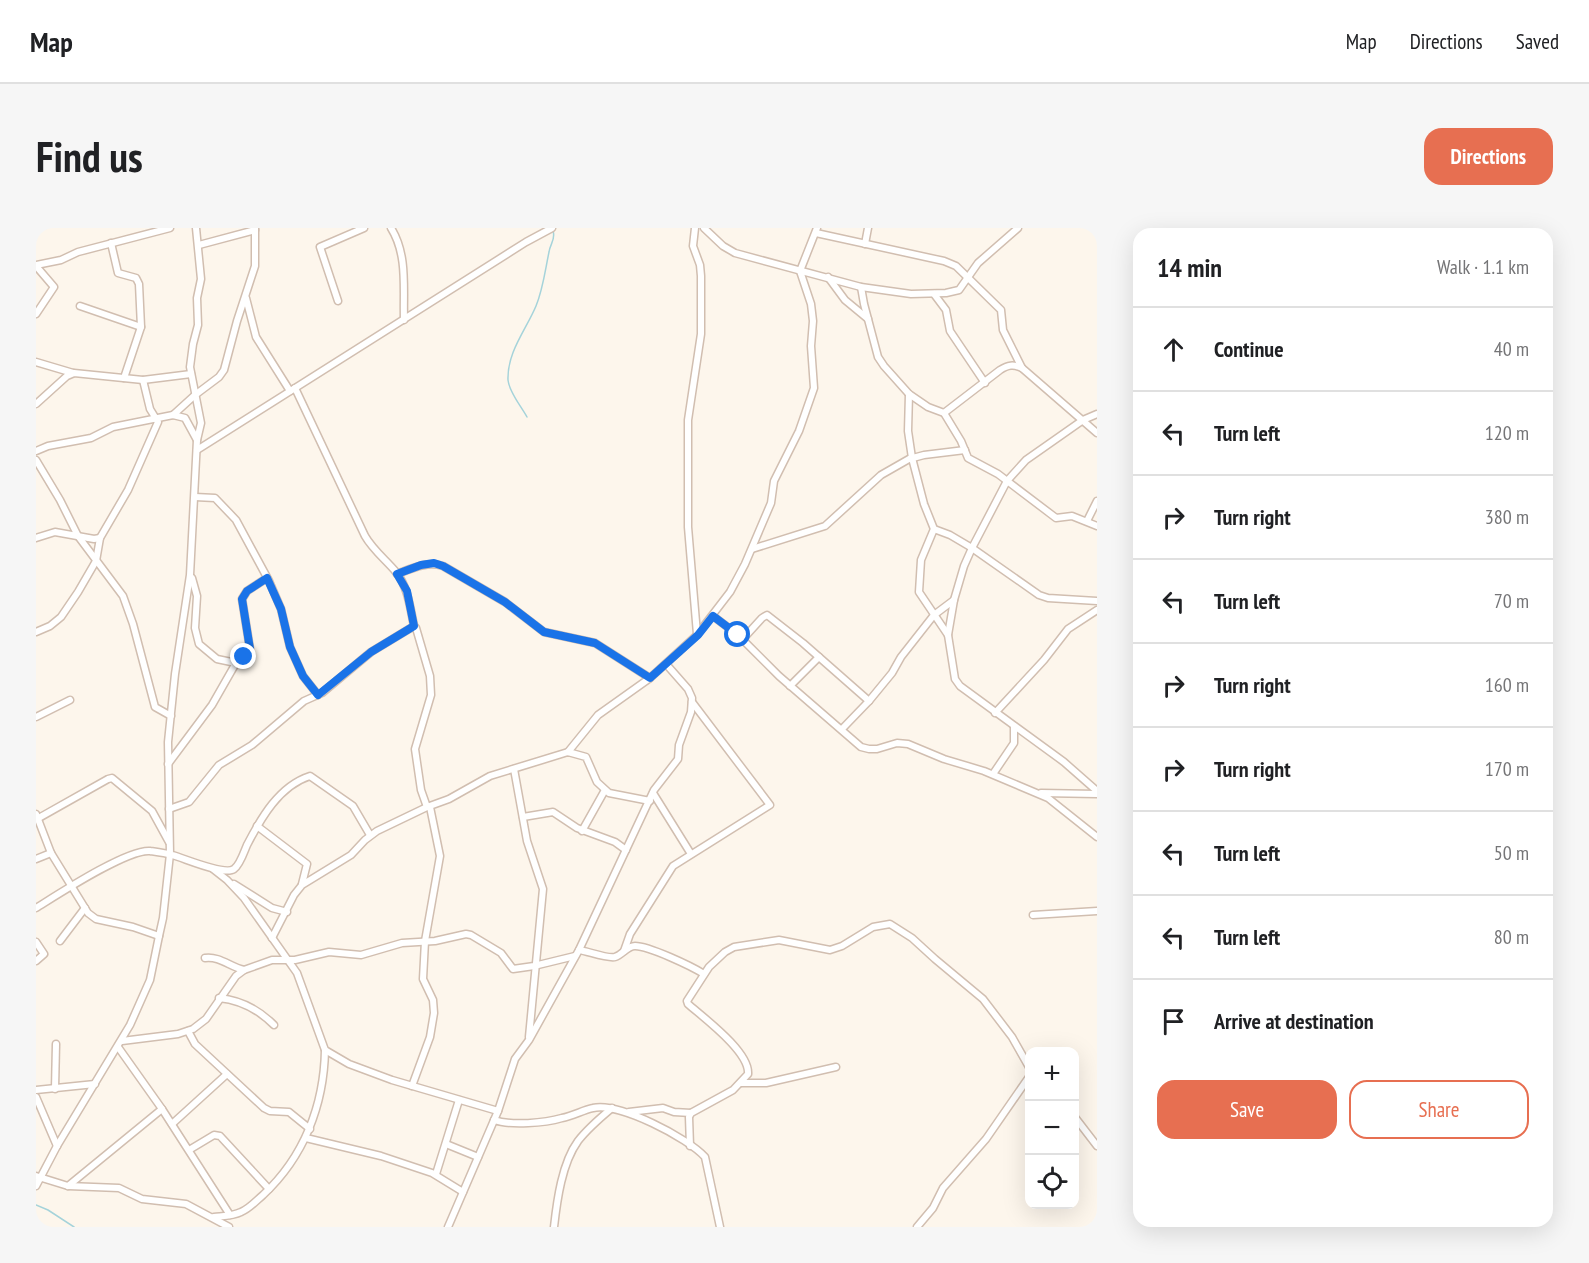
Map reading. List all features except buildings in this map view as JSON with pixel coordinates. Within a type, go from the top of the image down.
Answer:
[{"type":"street","points":[[36,314],[54,287],[36,265],[61,260],[78,252],[170,228]]},
{"type":"street","points":[[36,1186],[38,1177],[120,1044],[145,995],[163,918],[170,854],[168,764],[171,716],[190,575],[197,440],[201,423],[191,374],[191,354],[198,325],[197,298],[201,279],[196,228]]},
{"type":"street","points":[[338,301],[320,247],[364,228]]},
{"type":"street","points":[[391,228],[399,241],[404,272],[404,320]]},
{"type":"street","points":[[695,228],[692,240],[701,276],[701,323],[688,420],[688,527],[698,635]]},
{"type":"street","points":[[704,228],[728,251],[754,260],[861,286],[911,294],[955,292],[966,283],[978,263],[1018,228]]},
{"type":"street","points":[[865,244],[868,228]]},
{"type":"street","points":[[173,415],[219,377],[224,370],[255,266],[255,229],[199,245]]},
{"type":"street","points":[[197,450],[526,242],[549,230]]},
{"type":"street","points":[[568,752],[598,715],[650,678],[698,635],[730,592],[752,549],[771,503],[774,481],[798,431],[814,388],[811,304],[800,271],[817,230],[865,244],[944,261],[956,266],[1001,310],[1003,330],[1022,368],[1097,433]]},
{"type":"street","points":[[111,243],[118,273],[138,280],[141,327],[124,378]]},
{"type":"street","points":[[828,277],[845,300],[869,320]]},
{"type":"street","points":[[861,286],[878,357],[909,394],[928,407],[944,413],[972,460],[998,474],[1056,518],[1072,516],[1097,526]]},
{"type":"street","points":[[933,294],[946,310],[950,331],[985,383]]},
{"type":"street","points":[[245,298],[256,338],[293,389],[365,536],[397,574],[407,591],[414,626],[430,676],[430,703],[416,749],[421,790],[428,807],[440,856],[425,941],[423,979],[430,991],[435,1012],[430,1037],[412,1086]]},
{"type":"street","points":[[80,306],[141,327]]},
{"type":"street","points":[[36,362],[74,373],[143,380],[191,374]]},
{"type":"street","points":[[944,413],[1008,366],[1022,368]]},
{"type":"street","points":[[36,404],[67,376],[74,373]]},
{"type":"street","points":[[36,632],[50,626],[61,617],[78,592],[96,561],[100,538],[128,490],[147,443],[156,429],[158,422],[150,409],[143,380]]},
{"type":"street","points":[[909,394],[908,431],[912,458],[924,504],[934,529],[921,560],[919,588],[921,596],[948,635]]},
{"type":"street","points":[[1097,414],[1083,420],[1026,460],[1007,481],[964,566],[954,600],[948,635],[955,679],[960,686],[1075,771],[1097,793]]},
{"type":"street","points":[[36,451],[48,446],[94,437],[113,427],[173,415],[185,418],[197,440]]},
{"type":"street","points":[[752,549],[825,526],[881,475],[912,458],[965,450]]},
{"type":"street","points":[[36,460],[78,536],[123,596],[129,610],[155,707],[158,711],[171,716]]},
{"type":"street","points":[[195,497],[215,498],[234,516],[281,609],[290,647],[303,676],[318,695]]},
{"type":"street","points":[[1087,521],[1097,501]]},
{"type":"street","points":[[934,529],[972,548],[1039,595],[1048,598],[1097,601]]},
{"type":"street","points":[[36,538],[55,532],[100,538]]},
{"type":"street","points":[[397,574],[421,565],[434,563],[443,566],[505,602],[544,632],[595,643],[650,678]]},
{"type":"street","points":[[190,575],[197,596],[195,628],[200,644],[217,660],[236,663]]},
{"type":"street","points":[[168,764],[212,705],[236,663],[250,649],[243,594],[267,578]]},
{"type":"street","points":[[842,729],[869,701],[934,615],[954,600]]},
{"type":"street","points":[[995,713],[1044,660],[1068,629],[1097,610]]},
{"type":"street","points":[[742,640],[767,615],[869,701]]},
{"type":"street","points":[[713,616],[861,747],[877,749],[897,743],[908,744],[944,759],[993,774],[1038,793],[1055,803],[1097,837]]},
{"type":"street","points":[[169,809],[189,802],[219,765],[252,745],[304,701],[318,695],[371,652],[414,626]]},
{"type":"street","points":[[790,686],[819,657]]},
{"type":"street","points":[[624,951],[630,934],[673,866],[770,805],[692,702],[688,689],[666,664]]},
{"type":"street","points":[[36,717],[70,700]]},
{"type":"street","points":[[448,1227],[498,1111],[515,1059],[577,953],[653,793],[678,759],[679,745],[691,712],[692,702]]},
{"type":"street","points":[[993,774],[1014,743],[1014,726]]},
{"type":"street","points":[[1014,743],[1030,738]]},
{"type":"street","points":[[272,938],[294,895],[302,885],[356,852],[370,835],[449,799],[490,776],[568,752],[586,757],[597,782],[609,794],[650,801]]},
{"type":"street","points":[[514,769],[527,841],[543,889],[528,1040]]},
{"type":"street","points":[[36,908],[70,885],[138,852],[170,854],[228,871],[236,867],[257,826],[286,788],[310,776],[352,806],[370,835]]},
{"type":"street","points":[[159,936],[133,927],[96,919],[85,908],[70,885],[51,852],[37,817],[112,778],[152,811],[169,843]]},
{"type":"street","points":[[582,831],[605,790]]},
{"type":"street","points":[[653,793],[691,854]]},
{"type":"street","points":[[1038,793],[1097,793]]},
{"type":"street","points":[[523,817],[553,812],[582,831],[615,842],[626,850]]},
{"type":"street","points":[[257,826],[307,864],[302,885]]},
{"type":"street","points":[[36,859],[51,852]]},
{"type":"street","points":[[211,867],[227,880],[270,906],[286,912]]},
{"type":"street","points":[[214,1217],[246,1210],[269,1189],[306,1138],[323,1083],[326,1065],[325,1050],[300,978],[243,898],[227,880]]},
{"type":"street","points":[[60,941],[85,908]]},
{"type":"street","points":[[1033,915],[1097,911]]},
{"type":"street","points":[[627,1112],[663,1108],[674,1112],[691,1113],[733,1090],[741,1083],[749,1070],[738,1051],[688,1004],[688,999],[704,974],[722,955],[734,947],[779,940],[835,949],[873,927],[890,924],[912,938],[983,999],[1025,1060]]},
{"type":"street","points":[[120,1044],[188,1031],[206,1019],[233,979],[244,970],[272,960],[289,960],[329,952],[361,955],[402,943],[471,935],[501,952],[513,969],[534,966],[577,953],[610,958],[619,956],[633,946],[637,946],[679,960],[704,974]]},
{"type":"street","points":[[36,942],[44,954],[36,961]]},
{"type":"street","points":[[205,958],[220,960],[236,969],[244,970]]},
{"type":"street","points":[[219,998],[231,999],[247,1005],[274,1024]]},
{"type":"street","points":[[188,1031],[195,1044],[264,1108],[270,1111],[289,1112],[310,1129]]},
{"type":"street","points":[[55,1089],[56,1044]]},
{"type":"street","points":[[120,1044],[230,1215]]},
{"type":"street","points":[[325,1050],[349,1064],[412,1086],[498,1111]]},
{"type":"street","points":[[741,1083],[773,1082],[836,1067]]},
{"type":"street","points":[[172,1124],[227,1074]]},
{"type":"street","points":[[917,1227],[933,1208],[943,1188],[986,1139],[1025,1083]]},
{"type":"street","points":[[36,1089],[95,1084]]},
{"type":"street","points":[[36,1097],[57,1146]]},
{"type":"street","points":[[436,1174],[459,1100]]},
{"type":"street","points":[[494,1120],[505,1124],[546,1121],[565,1118],[594,1108],[612,1108],[654,1123],[703,1154],[707,1161],[720,1227]]},
{"type":"street","points":[[554,1227],[559,1190],[574,1148],[590,1126],[612,1108]]},
{"type":"street","points":[[68,1186],[162,1109]]},
{"type":"street","points":[[690,1146],[689,1117],[691,1113]]},
{"type":"street","points":[[1079,1123],[1097,1146]]},
{"type":"street","points":[[189,1150],[214,1135],[220,1136],[269,1189]]},
{"type":"street","points":[[306,1138],[381,1156],[436,1174],[463,1192]]},
{"type":"street","points":[[446,1144],[478,1157]]},
{"type":"street","points":[[38,1177],[68,1186],[119,1188],[142,1199],[186,1204],[229,1227]]},
{"type":"waterway","points":[[527,417],[511,389],[508,380],[509,370],[518,341],[538,300],[553,231]]},
{"type":"waterway","points":[[36,1205],[74,1227]]},
{"type":"route","points":[[244,657],[250,649],[243,594],[267,578],[281,609],[290,647],[305,680],[318,695],[371,652],[414,626],[407,591],[397,574],[434,563],[455,572],[505,602],[544,632],[595,643],[650,678],[698,635],[713,616],[738,635]]}]
